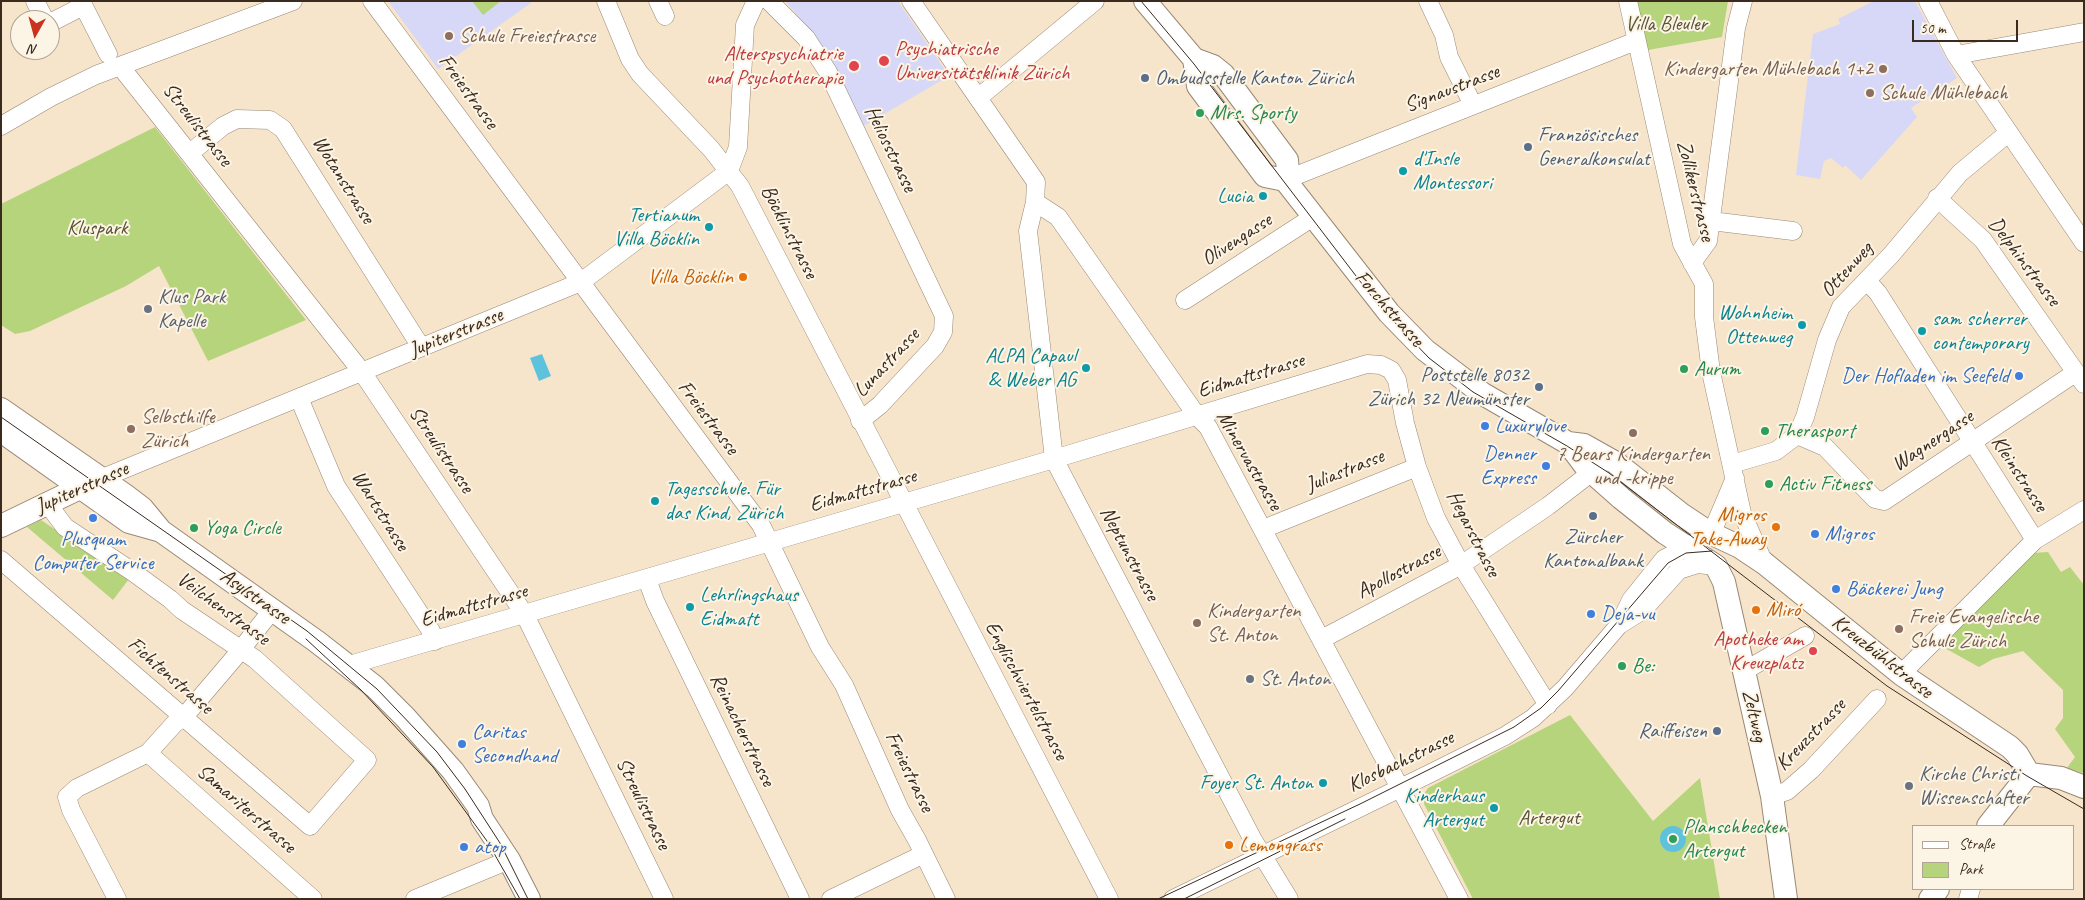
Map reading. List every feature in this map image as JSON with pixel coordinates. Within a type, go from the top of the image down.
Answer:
[{"type":"main road","points":[[1145,1],[1194,59],[1198,86],[1262,172],[1269,178],[1285,180]]},
{"type":"main road","name":"Forchstrasse","points":[[1285,180],[1389,313],[1425,350],[1478,391],[1568,443],[1584,445],[1616,463],[1681,514]]},
{"type":"main road","name":"Asylstrasse","points":[[1,409],[142,508],[161,531],[273,609],[375,687],[428,742],[478,806],[482,819],[509,860],[529,899]]},
{"type":"main road","name":"Asylstrasse","points":[[1,431],[129,522],[161,531]]},
{"type":"main road","name":"Forchstrasse","points":[[1568,443],[1577,457],[1592,472],[1657,527],[1698,540],[1716,566]]},
{"type":"main road","name":"Jupiterstrasse","points":[[1,526],[100,479]]},
{"type":"main road","name":"Kreuzbühlstrasse","points":[[1681,514],[1698,540],[1740,547],[1764,563],[1901,674],[2010,747],[2017,754],[2029,774]]},
{"type":"main road","name":"Zeltweg","points":[[1716,566],[1724,582],[1772,796],[1786,899]]},
{"type":"main road","points":[[1989,825],[2029,774],[2061,778],[2084,787]]},
{"type":"street","points":[[1,126],[114,60],[294,1]]},
{"type":"street","name":"Freiestrasse","points":[[372,1],[760,525],[820,646],[844,685],[900,810],[946,899]]},
{"type":"street","name":"Böcklinstrasse","points":[[606,1],[623,44],[635,66],[730,172],[740,186],[903,504]]},
{"type":"street","points":[[730,172],[738,147],[745,25],[756,1]]},
{"type":"street","name":"Heliosstrasse","points":[[769,1],[806,38],[828,72],[941,309],[944,324],[943,332]]},
{"type":"street","points":[[912,1],[1030,172],[1036,182],[1035,202]]},
{"type":"street","points":[[978,98],[1095,1]]},
{"type":"street","points":[[1428,1],[1444,35],[1452,63],[1473,105]]},
{"type":"street","name":"Zollikerstrasse","points":[[1628,1],[1682,244],[1704,284],[1704,317],[1711,372],[1742,513],[1764,563]]},
{"type":"street","points":[[1692,263],[1708,242],[1736,28],[1742,1]]},
{"type":"street","points":[[1928,1],[1956,55],[2083,241]]},
{"type":"street","name":"Streulistrasse","points":[[60,17],[82,4],[114,60],[190,153],[362,372],[525,615],[664,899]]},
{"type":"street","points":[[1956,55],[2084,32]]},
{"type":"street","name":"Signaustrasse","points":[[1285,180],[1636,41]]},
{"type":"street","name":"Wotanstrasse","points":[[190,153],[223,126],[237,119],[270,120],[283,129],[422,347]]},
{"type":"street","name":"Ottenweg","points":[[1797,436],[1805,417],[1826,340],[1836,315],[1847,300],[1891,255],[1937,198],[1960,173],[2008,133]]},
{"type":"street","name":"Jupiterstrasse","points":[[100,479],[580,282],[730,172]]},
{"type":"street","name":"Delphinstrasse","points":[[1937,198],[1983,240],[2080,379]]},
{"type":"street","name":"Minervastrasse","points":[[1035,202],[1058,217],[1197,416],[1208,427],[1402,788],[1459,899]]},
{"type":"street","name":"Neptunstrasse","points":[[1035,202],[1028,231],[1054,459],[1262,855],[1288,899]]},
{"type":"street","name":"Olivengasse","points":[[1185,300],[1313,217]]},
{"type":"street","points":[[1711,221],[1793,231]]},
{"type":"street","name":"Kleinstrasse","points":[[1866,281],[1878,293],[2035,540]]},
{"type":"street","name":"Lunastrasse","points":[[860,421],[880,405],[935,346],[943,332]]},
{"type":"street","name":"Eidmattstrasse","points":[[346,666],[903,504],[1367,364],[1381,365],[1391,370]]},
{"type":"street","name":"Hegarstrasse","points":[[1391,370],[1397,380],[1417,467],[1436,518],[1461,565],[1548,705]]},
{"type":"street","name":"Wagnergasse","points":[[1797,436],[1825,447],[1875,499],[1880,501],[1971,442],[2080,379]]},
{"type":"street","name":"Wartstrasse","points":[[299,398],[336,486],[431,631],[435,641]]},
{"type":"street","points":[[1698,540],[1720,516],[1733,471],[1776,451],[1797,436]]},
{"type":"street","name":"Juliastrasse","points":[[1263,529],[1417,467]]},
{"type":"street","name":"Apollostrasse","points":[[1322,639],[1461,565],[1548,506],[1592,472]]},
{"type":"street","name":"Veilchenstrasse","points":[[47,503],[65,528],[140,578],[270,672],[367,760],[305,821]]},
{"type":"street","name":"Englischviertelstrasse","points":[[903,504],[1109,899]]},
{"type":"street","points":[[1901,674],[2035,540],[2084,510]]},
{"type":"street","name":"Klosbachstrasse","points":[[1172,899],[1505,736],[1548,705],[1619,625],[1631,600],[1664,559],[1698,540]]},
{"type":"street","name":"Fichtenstrasse","points":[[1,560],[305,821]]},
{"type":"street","name":"Klosbachstrasse","points":[[1619,625],[1643,610],[1679,570],[1698,564],[1716,566]]},
{"type":"street","name":"Reinacherstrasse","points":[[647,579],[654,601],[800,899]]},
{"type":"street","points":[[117,899],[71,810],[67,797],[77,788],[148,753],[175,723],[183,718],[273,609]]},
{"type":"street","points":[[1744,671],[1805,636]]},
{"type":"street","name":"Kreuzstrasse","points":[[1772,796],[1787,791],[1811,770],[1877,699]]},
{"type":"street","name":"Samariterstrasse","points":[[148,753],[314,899]]},
{"type":"street","points":[[831,899],[924,854]]},
{"type":"street","points":[[415,899],[509,860]]},
{"type":"shaded area","name":"Schule Freiestrasse","points":[[388,1],[530,1],[531,3],[438,69]]},
{"type":"shaded area","name":"Psychiatrische Universitätsklinik Zürich","points":[[785,1],[898,1],[949,76],[862,127],[816,37]]},
{"type":"shaded area","name":"Schule Mühlebach","points":[[1874,1],[1915,1],[1957,78],[1911,108],[1917,117],[1861,180],[1845,165],[1843,168],[1831,158],[1824,161],[1820,179],[1796,175],[1813,34],[1840,24],[1838,19]]},
{"type":"green space","points":[[472,1],[501,1],[483,15]]},
{"type":"green space","name":"Villa Bleuler","points":[[1635,1],[1728,1],[1722,37],[1648,50]]},
{"type":"green space","name":"Kluspark","points":[[155,127],[306,320],[208,361],[159,266],[126,286],[30,331],[15,334],[1,325],[1,204]]},
{"type":"green space","points":[[41,520],[129,579],[113,600],[27,527]]},
{"type":"green space","points":[[2048,552],[2061,572],[2070,567],[2084,585],[2084,772],[2082,773],[2067,768],[2075,757],[2055,729],[2063,718],[2063,690],[2023,651],[1993,659],[1979,667],[1941,646],[2033,553]]},
{"type":"green space","name":"Artergut","points":[[1570,715],[1653,821],[1700,778],[1720,899],[1473,899],[1424,804],[1424,794],[1428,788]]},
{"type":"water","points":[[542,354],[551,376],[539,381],[530,358]]},
{"type":"water","name":"Planschbecken Artergut","points":[[1673,826],[1682,830],[1686,839],[1682,848],[1673,852],[1664,848],[1660,839],[1664,830]]},
{"type":"tram line","points":[[1141,1],[1194,64],[1379,306],[1429,358],[1473,392],[1567,446],[1609,473],[1887,686],[2027,776],[2084,809]]},
{"type":"tram line","points":[[1,417],[307,631],[377,689],[437,752],[465,789],[500,843],[528,899]]},
{"type":"tram line","points":[[1158,899],[1360,804],[1514,727],[1541,708],[1558,691],[1668,563],[1686,553],[1712,551]]},
{"type":"tram line","points":[[306,639],[361,690],[433,767],[487,841],[520,899]]},
{"type":"tram line","points":[[1184,899],[1345,819]]},
{"type":"place","name":"Schule Freiestrasse","points":[[449,36]]},
{"type":"place","name":"Psychiatrische Universitätsklinik Zürich","points":[[884,61]]},
{"type":"place","name":"Alterspsychiatrie und Psychotherapie","points":[[854,66]]},
{"type":"place","name":"Kindergarten Mühlebach 1+2","points":[[1883,69]]},
{"type":"place","name":"Ombudsstelle Kanton Zürich","points":[[1145,78]]},
{"type":"place","name":"Schule Mühlebach","points":[[1870,93]]},
{"type":"place","name":"Mrs. Sporty","points":[[1200,113]]},
{"type":"place","name":"Französisches Generalkonsulat","points":[[1528,147]]},
{"type":"place","name":"d'Insle Montessori","points":[[1403,171]]},
{"type":"place","name":"Lucia","points":[[1263,196]]},
{"type":"place","name":"Tertianum Villa Böcklin","points":[[709,227]]},
{"type":"place","name":"Villa Böcklin","points":[[743,277]]},
{"type":"place","name":"Klus Park Kapelle","points":[[148,309]]},
{"type":"place","name":"Wohnheim Ottenweg","points":[[1802,325]]},
{"type":"place","name":"sam scherrer contemporary","points":[[1922,331]]},
{"type":"place","name":"ALPA Capaul & Weber AG","points":[[1086,368]]},
{"type":"place","name":"Aurum","points":[[1684,369]]},
{"type":"place","name":"Der Hofladen im Seefeld","points":[[2019,376]]},
{"type":"place","name":"Poststelle 8032 Zürich 32 Neumünster","points":[[1539,387]]},
{"type":"place","name":"Luxurylove","points":[[1485,426]]},
{"type":"place","name":"Selbsthilfe Zürich","points":[[131,429]]},
{"type":"place","name":"Therasport","points":[[1765,431]]},
{"type":"place","name":"7 Bears Kindergarten und -krippe","points":[[1633,433]]},
{"type":"place","name":"Denner Express","points":[[1546,466]]},
{"type":"place","name":"Activ Fitness","points":[[1769,484]]},
{"type":"place","name":"Tagesschule. Für das Kind, Zürich","points":[[655,501]]},
{"type":"place","name":"Zürcher Kantonalbank","points":[[1593,516]]},
{"type":"place","name":"Plusquam Computer Service","points":[[93,518]]},
{"type":"place","name":"Migros Take-Away","points":[[1776,527]]},
{"type":"place","name":"Yoga Circle","points":[[194,528]]},
{"type":"place","name":"Migros","points":[[1815,534]]},
{"type":"place","name":"Bäckerei Jung","points":[[1836,589]]},
{"type":"place","name":"Lehrlingshaus Eidmatt","points":[[690,607]]},
{"type":"place","name":"Miró","points":[[1756,610]]},
{"type":"place","name":"Deja-vu","points":[[1591,614]]},
{"type":"place","name":"Kindergarten St. Anton","points":[[1197,623]]},
{"type":"place","name":"Freie Evangelische Schule Zürich","points":[[1899,629]]},
{"type":"place","name":"Apotheke am Kreuzplatz","points":[[1813,651]]},
{"type":"place","name":"Be:","points":[[1622,666]]},
{"type":"place","name":"St. Anton","points":[[1250,679]]},
{"type":"place","name":"Raiffeisen","points":[[1717,731]]},
{"type":"place","name":"Caritas Secondhand","points":[[462,744]]},
{"type":"place","name":"Foyer St. Anton","points":[[1323,783]]},
{"type":"place","name":"Kirche Christi Wissenschafter","points":[[1909,786]]},
{"type":"place","name":"Kinderhaus Artergut","points":[[1494,808]]},
{"type":"place","name":"Planschbecken Artergut","points":[[1673,839]]},
{"type":"place","name":"Lemongrass","points":[[1229,845]]},
{"type":"place","name":"atop","points":[[464,847]]}]
